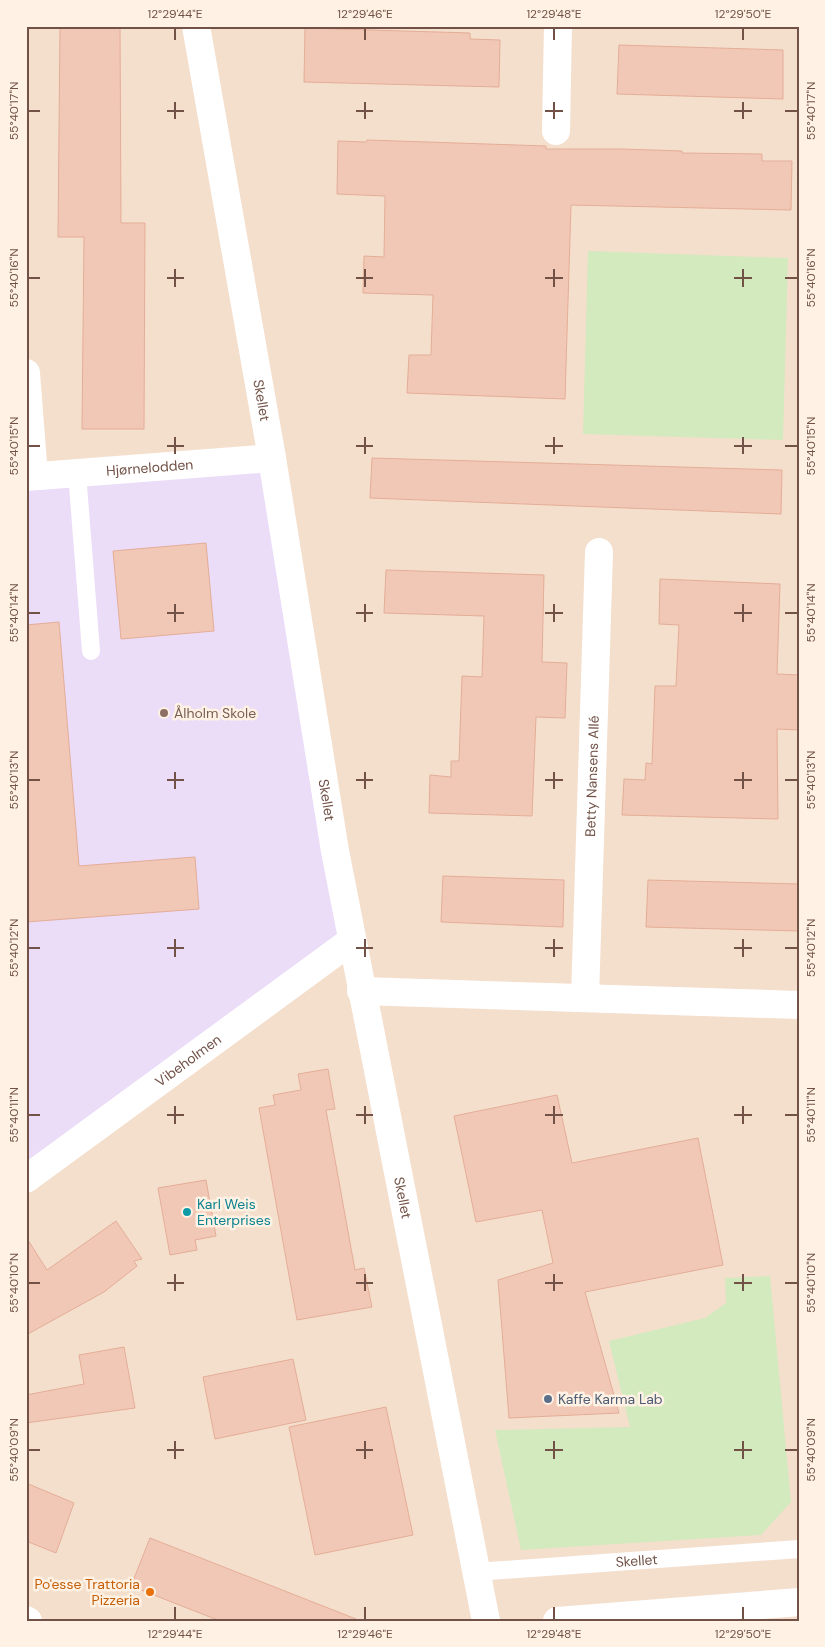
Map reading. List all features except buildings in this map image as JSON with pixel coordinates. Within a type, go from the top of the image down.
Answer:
[{"type":"street","name":"Skellet","points":[[196,26],[272,458],[351,940],[486,1621]]},
{"type":"street","points":[[556,131],[558,26]]},
{"type":"street","points":[[26,373],[30,477]]},
{"type":"street","name":"Hjørnelodden","points":[[30,477],[272,458]]},
{"type":"street","name":"Betty Nansens Allé","points":[[585,998],[598,552]]},
{"type":"street","name":"Vibeholmen","points":[[26,1179],[351,940]]},
{"type":"street","points":[[361,991],[799,1005]]},
{"type":"street","points":[[557,1621],[799,1602]]},
{"type":"lane","points":[[77,473],[91,651]]},
{"type":"lane","name":"Skellet","points":[[476,1572],[799,1548]]},
{"type":"shaded area","points":[[26,26],[799,26],[799,1621],[26,1621]]},
{"type":"shaded area","name":"Ålholm Skole","points":[[261,464],[339,944],[26,1172],[26,483]]},
{"type":"green space","points":[[588,251],[788,258],[783,440],[583,434]]},
{"type":"green space","points":[[770,1276],[791,1502],[761,1535],[521,1550],[495,1430],[630,1427],[609,1341],[705,1318],[726,1303],[725,1278]]},
{"type":"place","name":"Ålholm Skole","points":[[164,713]]},
{"type":"place","name":"Karl Weis Enterprises","points":[[187,1212]]},
{"type":"place","name":"Kaffe Karma Lab","points":[[548,1399]]},
{"type":"place","name":"Po'esse Trattoria Pizzeria","points":[[150,1592]]}]
